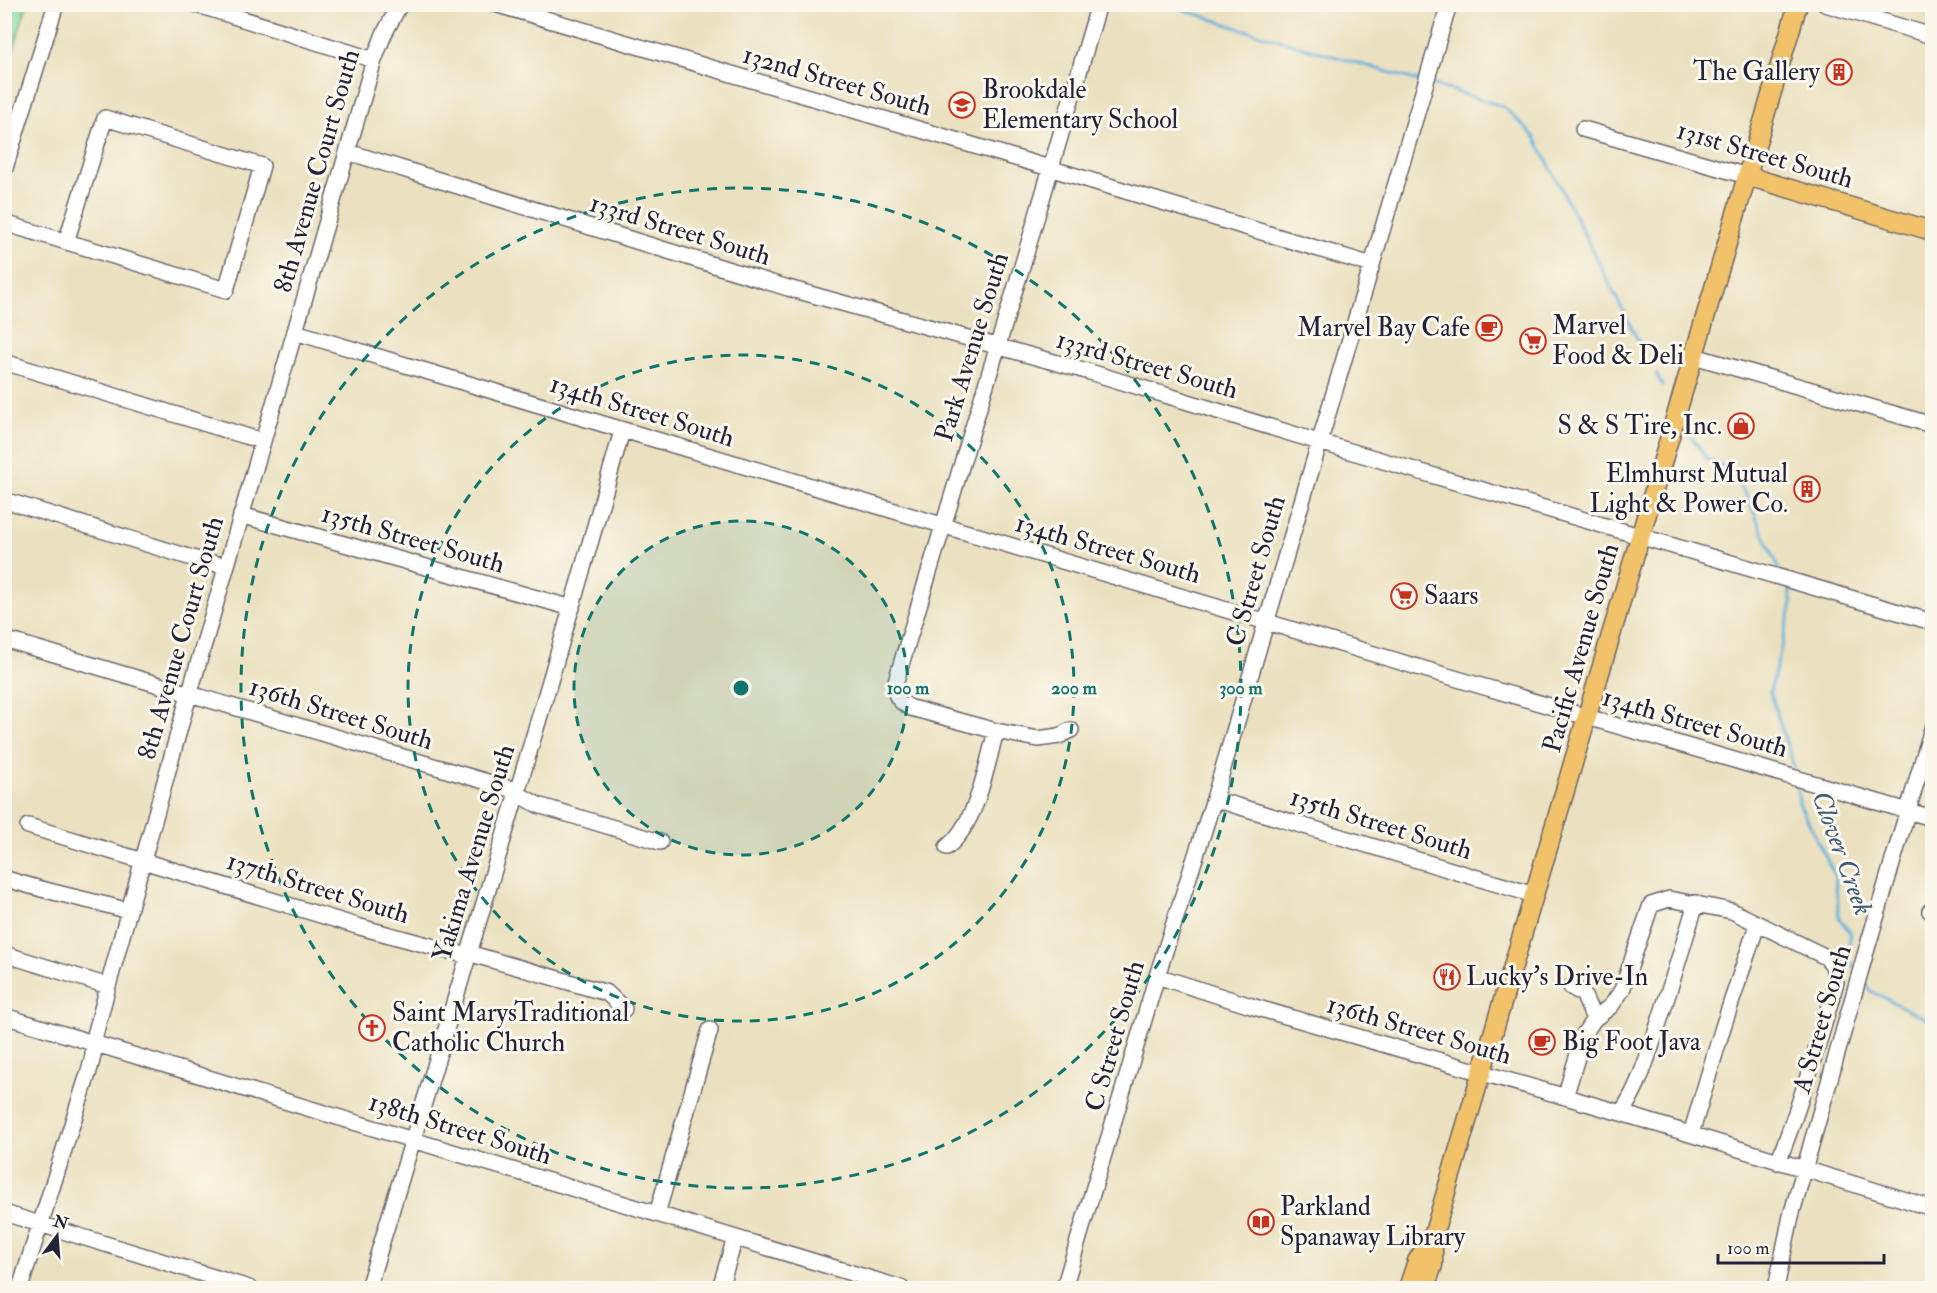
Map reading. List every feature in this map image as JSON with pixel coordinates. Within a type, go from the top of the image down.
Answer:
[{"type":"main road","name":"Pacific Avenue South","points":[[1408,1288],[1417,1261],[1433,1236],[1798,4]]},
{"type":"main road","name":"131st Street South","points":[[1747,176],[1932,231]]},
{"type":"main road","name":"Pacific Avenue South","points":[[1425,1288],[1433,1265],[1433,1236]]},
{"type":"street","points":[[4,171],[56,4]]},
{"type":"street","points":[[195,4],[374,60]]},
{"type":"street","name":"8th Avenue Court South","points":[[20,1288],[89,1071],[93,1056],[93,1043],[108,986],[225,566],[374,60],[384,34],[400,4]]},
{"type":"street","name":"132nd Street South","points":[[495,4],[1372,266]]},
{"type":"street","name":"Park Avenue South","points":[[996,732],[917,711],[901,703],[896,696],[896,681],[998,348],[1099,4]]},
{"type":"street","points":[[1824,4],[1932,36]]},
{"type":"street","name":"C Street South","points":[[1064,1288],[1158,976],[1214,800],[1428,74],[1444,6]]},
{"type":"street","points":[[4,223],[66,242],[226,290],[262,166],[105,118],[66,242]]},
{"type":"street","name":"131st Street South","points":[[1583,129],[1747,176]]},
{"type":"street","name":"133rd Street South","points":[[348,152],[678,255],[998,348],[1090,372],[1319,442],[1932,622]]},
{"type":"street","name":"134th Street South","points":[[295,332],[622,431],[1932,818]]},
{"type":"street","points":[[1694,356],[1932,425]]},
{"type":"street","points":[[4,362],[262,441]]},
{"type":"street","name":"Yakima Avenue South","points":[[368,1288],[518,791],[622,431]]},
{"type":"street","points":[[4,500],[181,555],[225,566]]},
{"type":"street","name":"135th Street South","points":[[241,515],[572,608]]},
{"type":"street","name":"136th Street South","points":[[4,639],[518,791],[520,795],[538,805],[660,842]]},
{"type":"street","name":"A Street South","points":[[1776,1288],[1791,1216],[1932,729]]},
{"type":"street","points":[[946,847],[956,840],[968,820],[996,732],[1038,739],[1059,736],[1071,730]]},
{"type":"street","name":"135th Street South","points":[[1214,800],[1534,895]]},
{"type":"street","name":"137th Street South","points":[[28,826],[360,927],[468,956],[475,954],[607,993],[624,1009]]},
{"type":"street","points":[[4,878],[53,894],[77,897],[129,911]]},
{"type":"street","points":[[1564,1097],[1584,1034],[1593,1019],[1611,1006],[1622,990],[1652,905],[1669,899],[1732,911],[1826,957],[1835,971],[1836,982],[1816,1054],[1778,1162]]},
{"type":"street","points":[[1621,1113],[1633,1097],[1642,1076],[1664,1012],[1696,903]]},
{"type":"street","points":[[1691,1134],[1757,925]]},
{"type":"street","points":[[4,954],[108,986]]},
{"type":"street","name":"136th Street South","points":[[1158,976],[1621,1113],[1778,1162],[1805,1168],[1932,1209]]},
{"type":"street","points":[[1571,987],[1583,994],[1593,1019]]},
{"type":"street","name":"138th Street South","points":[[4,1016],[901,1288]]},
{"type":"street","points":[[657,1214],[711,1030]]},
{"type":"street","points":[[4,1213],[249,1288]]},
{"type":"street","points":[[720,1288],[735,1238]]},
{"type":"green space","points":[[4,5],[27,5],[5,77]]},
{"type":"waterway","points":[[1167,4],[1235,27],[1422,82]]},
{"type":"waterway","points":[[1432,84],[1504,107],[1535,137],[1643,350]]},
{"type":"waterway","points":[[1656,374],[1663,386]]},
{"type":"waterway","name":"Clover Creek","points":[[1691,436],[1708,460],[1730,469],[1746,495],[1779,568]]},
{"type":"waterway","name":"Clover Creek","points":[[1789,588],[1792,604],[1770,692],[1794,767]]},
{"type":"waterway","name":"Clover Creek","points":[[1797,787],[1799,803],[1835,876],[1839,918],[1851,933],[1847,958],[1853,966]]},
{"type":"waterway","name":"Clover Creek","points":[[1866,984],[1871,991],[1932,1022]]},
{"type":"place","name":"The Gallery","points":[[1839,72]]},
{"type":"place","name":"Brookdale Elementary School","points":[[962,105]]},
{"type":"place","name":"Marvel Bay Cafe","points":[[1489,328]]},
{"type":"place","name":"Marvel Food & Deli","points":[[1533,341]]},
{"type":"place","name":"S & S Tire, Inc.","points":[[1741,426]]},
{"type":"place","name":"Elmhurst Mutual Light & Power Co.","points":[[1807,489]]},
{"type":"place","name":"Saars","points":[[1404,596]]},
{"type":"place","name":"Lucky's Drive-In","points":[[1447,977]]},
{"type":"place","name":"Saint MarysTraditional Catholic Church","points":[[372,1028]]},
{"type":"place","name":"Big Foot Java","points":[[1542,1042]]},
{"type":"place","name":"Parkland Spanaway Library","points":[[1261,1222]]}]
